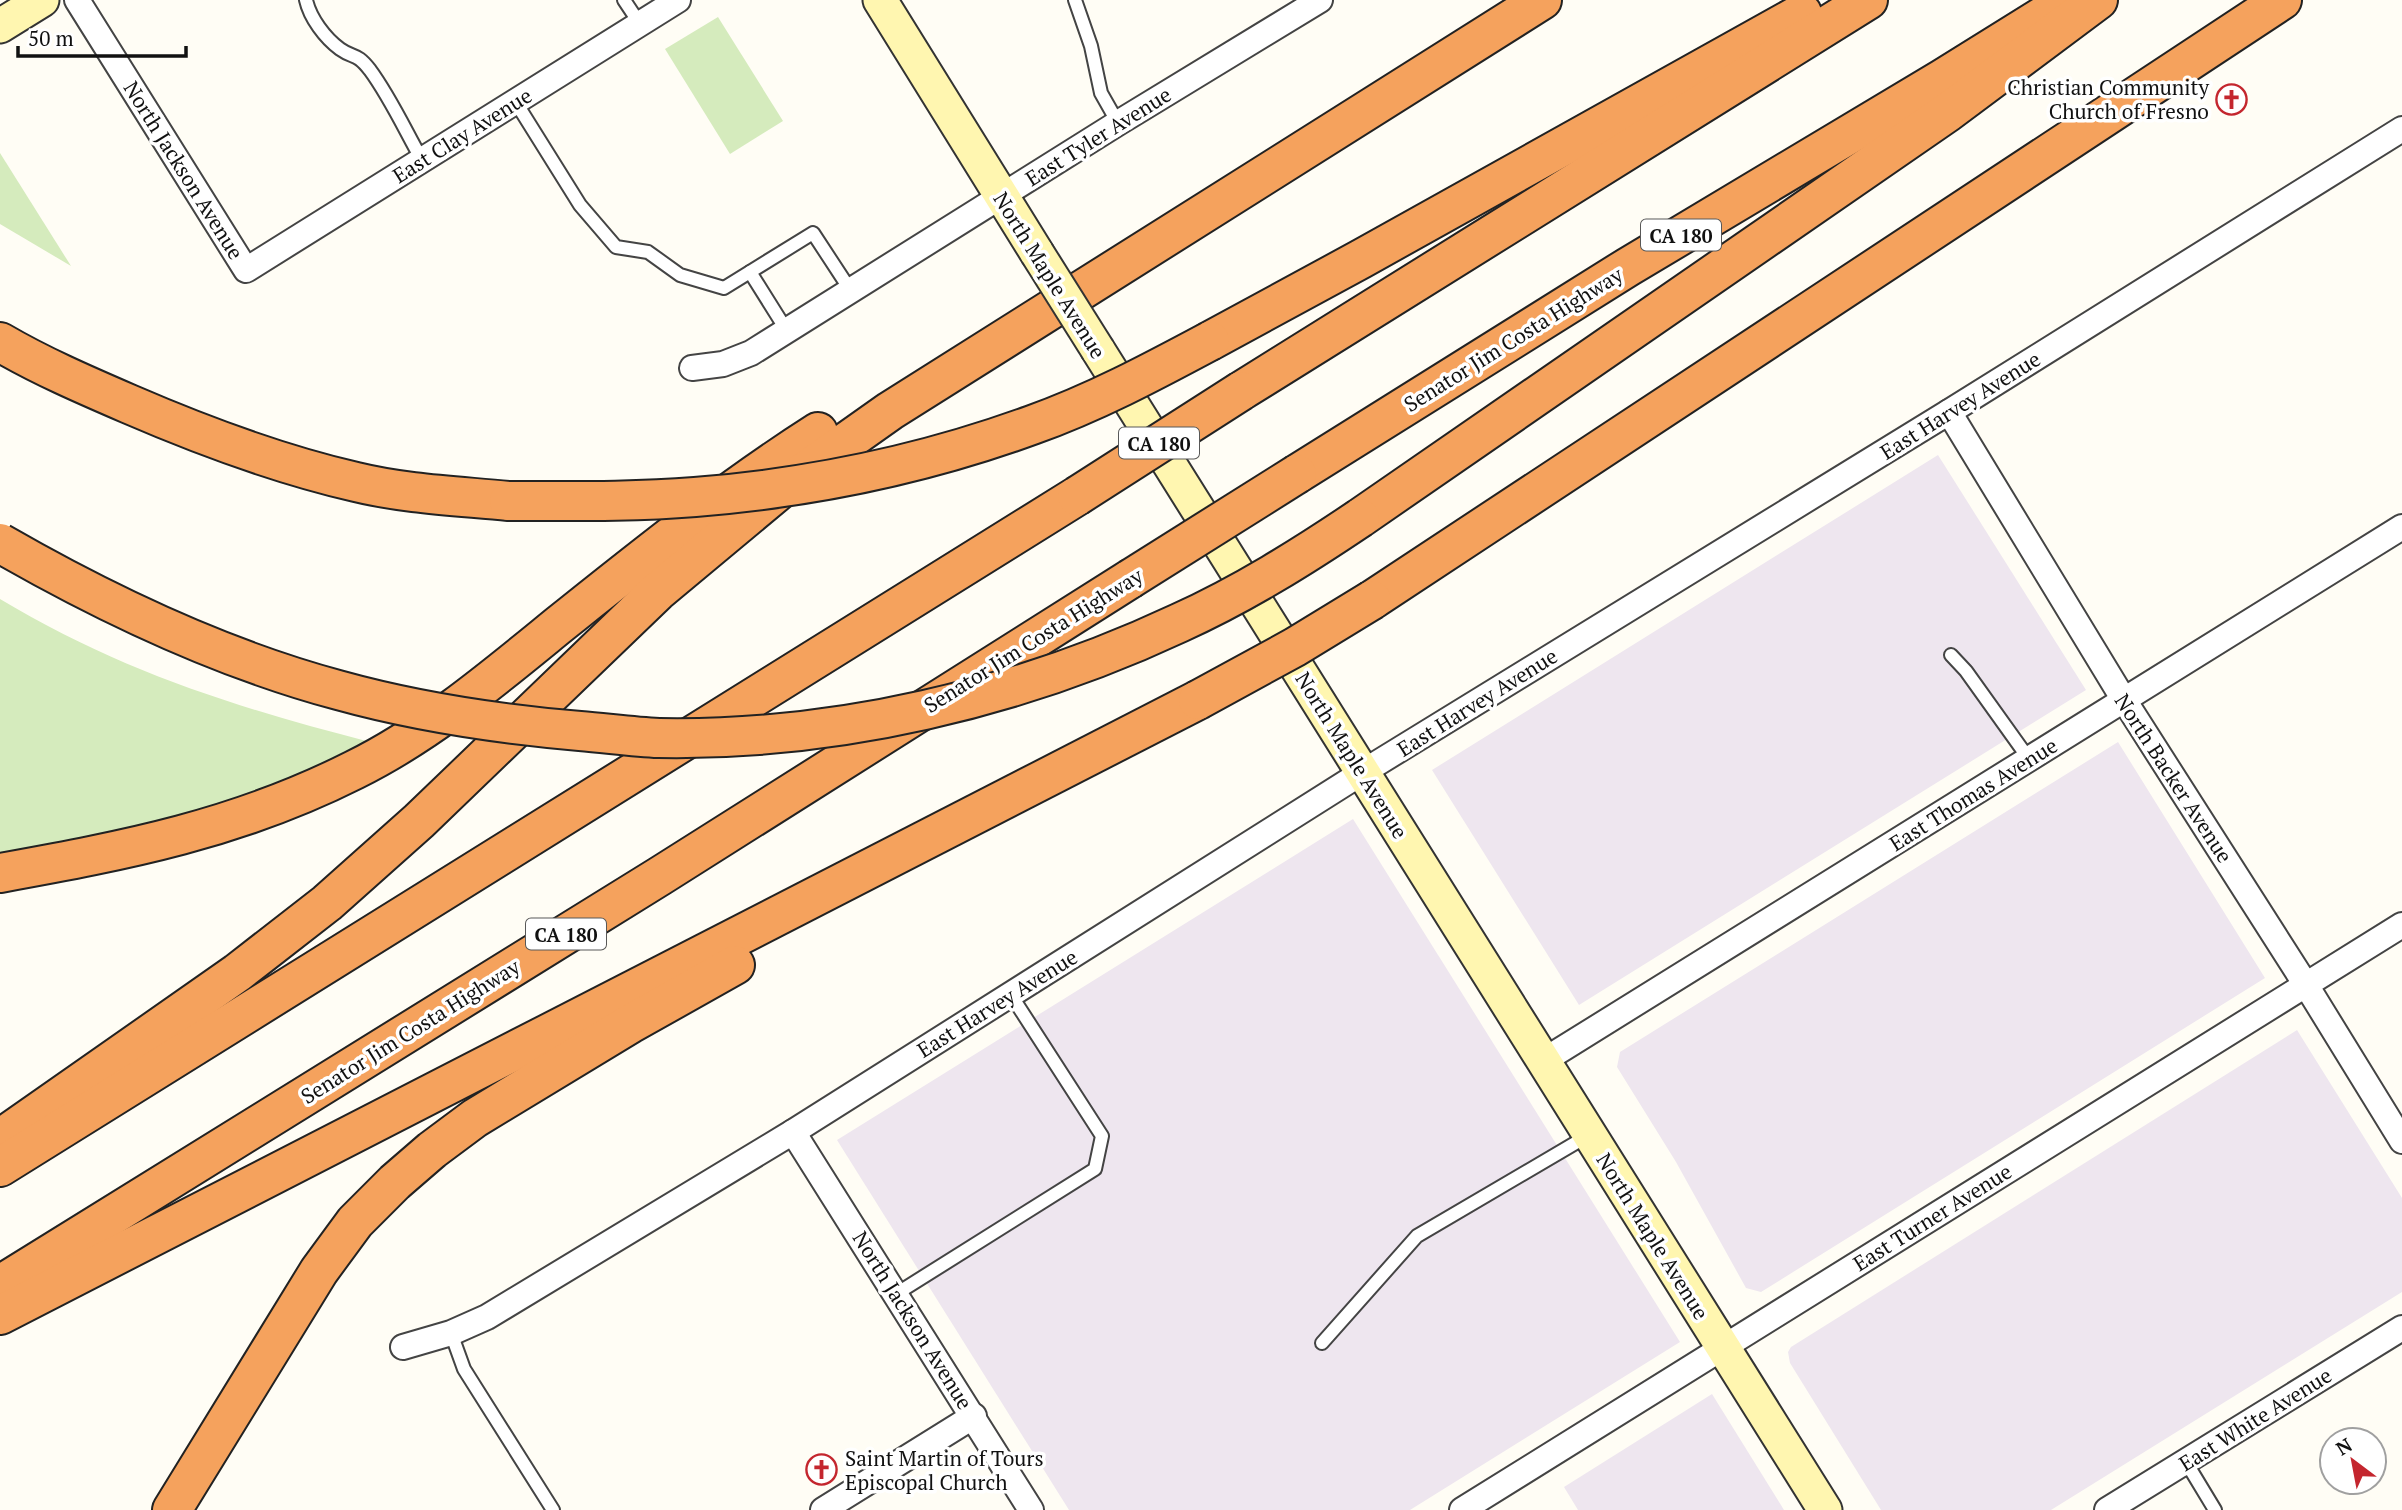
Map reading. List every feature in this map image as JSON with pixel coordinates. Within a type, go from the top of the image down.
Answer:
[{"type":"highway","points":[[0,1139],[227,981],[327,903],[419,821],[657,592],[784,486],[890,411],[1542,0]]},
{"type":"highway","points":[[0,342],[79,383],[219,442],[357,483],[509,501],[632,500],[695,497],[766,489],[922,458],[998,437],[1066,412],[1145,376],[1361,259],[1825,0]]},
{"type":"highway","name":"CA 180","points":[[0,1167],[1868,0]]},
{"type":"highway","name":"Senator Jim Costa Highway","points":[[0,1285],[660,876],[1629,267],[2068,0]]},
{"type":"highway","points":[[0,543],[138,616],[247,661],[337,690],[413,708],[499,724],[658,738],[741,736],[828,727],[907,714],[1018,685],[1082,664],[1180,623],[1298,559],[1948,112],[2098,0]]},
{"type":"highway","points":[[172,1510],[319,1271],[355,1222],[395,1182],[475,1118],[630,1024],[1295,647],[1372,600],[2282,0]]},
{"type":"highway","points":[[0,873],[168,840],[235,821],[297,797],[356,769],[470,697],[691,519],[770,463],[881,394],[1135,255]]},
{"type":"highway","points":[[0,1315],[1198,700]]},
{"type":"street","points":[[0,26],[42,0]]},
{"type":"street","name":"North Jackson Avenue","points":[[77,0],[246,270]]},
{"type":"street","name":"East Clay Avenue","points":[[246,270],[678,0]]},
{"type":"street","name":"North Maple Avenue","points":[[880,0],[1825,1510]]},
{"type":"street","name":"East Tyler Avenue","points":[[692,368],[723,364],[751,353],[1320,0]]},
{"type":"street","name":"East Harvey Avenue","points":[[403,1347],[451,1333],[487,1317],[793,1132],[1363,772],[2402,130]]},
{"type":"street","name":"North Backer Avenue","points":[[1949,412],[2124,700],[2402,1141]]},
{"type":"street","name":"East Thomas Avenue","points":[[1543,1061],[2402,527]]},
{"type":"street","name":"East Turner Avenue","points":[[1462,1510],[2402,925]]},
{"type":"street","name":"North Jackson Avenue","points":[[793,1132],[1031,1510]]},
{"type":"street","name":"East White Avenue","points":[[2107,1510],[2402,1328]]},
{"type":"street","points":[[823,1510],[974,1416]]},
{"type":"lane","points":[[306,0],[322,31],[341,50],[358,56],[372,73],[422,160]]},
{"type":"lane","points":[[624,0],[640,24]]},
{"type":"lane","points":[[1075,0],[1091,46],[1101,93],[1118,123]]},
{"type":"lane","points":[[515,102],[580,205],[616,247],[648,252],[680,275],[724,288],[813,233],[851,291]]},
{"type":"lane","points":[[750,272],[787,331]]},
{"type":"lane","points":[[1951,655],[1966,671],[2029,759]]},
{"type":"lane","points":[[896,1294],[1095,1169],[1102,1136],[1011,995]]},
{"type":"lane","points":[[1322,1343],[1417,1236],[1589,1135]]},
{"type":"lane","points":[[451,1333],[464,1369],[553,1510]]},
{"type":"lane","points":[[2186,1462],[2215,1510]]},
{"type":"shaded area","points":[[1938,455],[2086,690],[1579,1005],[1432,770]]},
{"type":"shaded area","points":[[2118,742],[2265,978],[1761,1292],[1746,1288],[1676,1162],[1617,1067],[1620,1052]]},
{"type":"shaded area","points":[[1353,819],[1680,1342],[1410,1510],[1069,1510],[837,1140]]},
{"type":"shaded area","points":[[2297,1030],[2402,1198],[2402,1292],[2051,1510],[1881,1510],[1790,1363],[1788,1352],[1791,1347]]},
{"type":"shaded area","points":[[1712,1394],[1784,1510],[1578,1510],[1564,1487]]},
{"type":"green space","points":[[718,17],[783,121],[730,154],[665,49]]},
{"type":"green space","points":[[0,153],[71,266],[0,224]]},
{"type":"green space","points":[[0,599],[89,647],[134,667],[272,715],[370,742],[284,781],[195,813],[123,831],[0,853]]},
{"type":"place","name":"Christian Community Church of Fresno","points":[[2232,99]]},
{"type":"place","name":"Saint Martin of Tours Episcopal Church","points":[[822,1470]]}]
